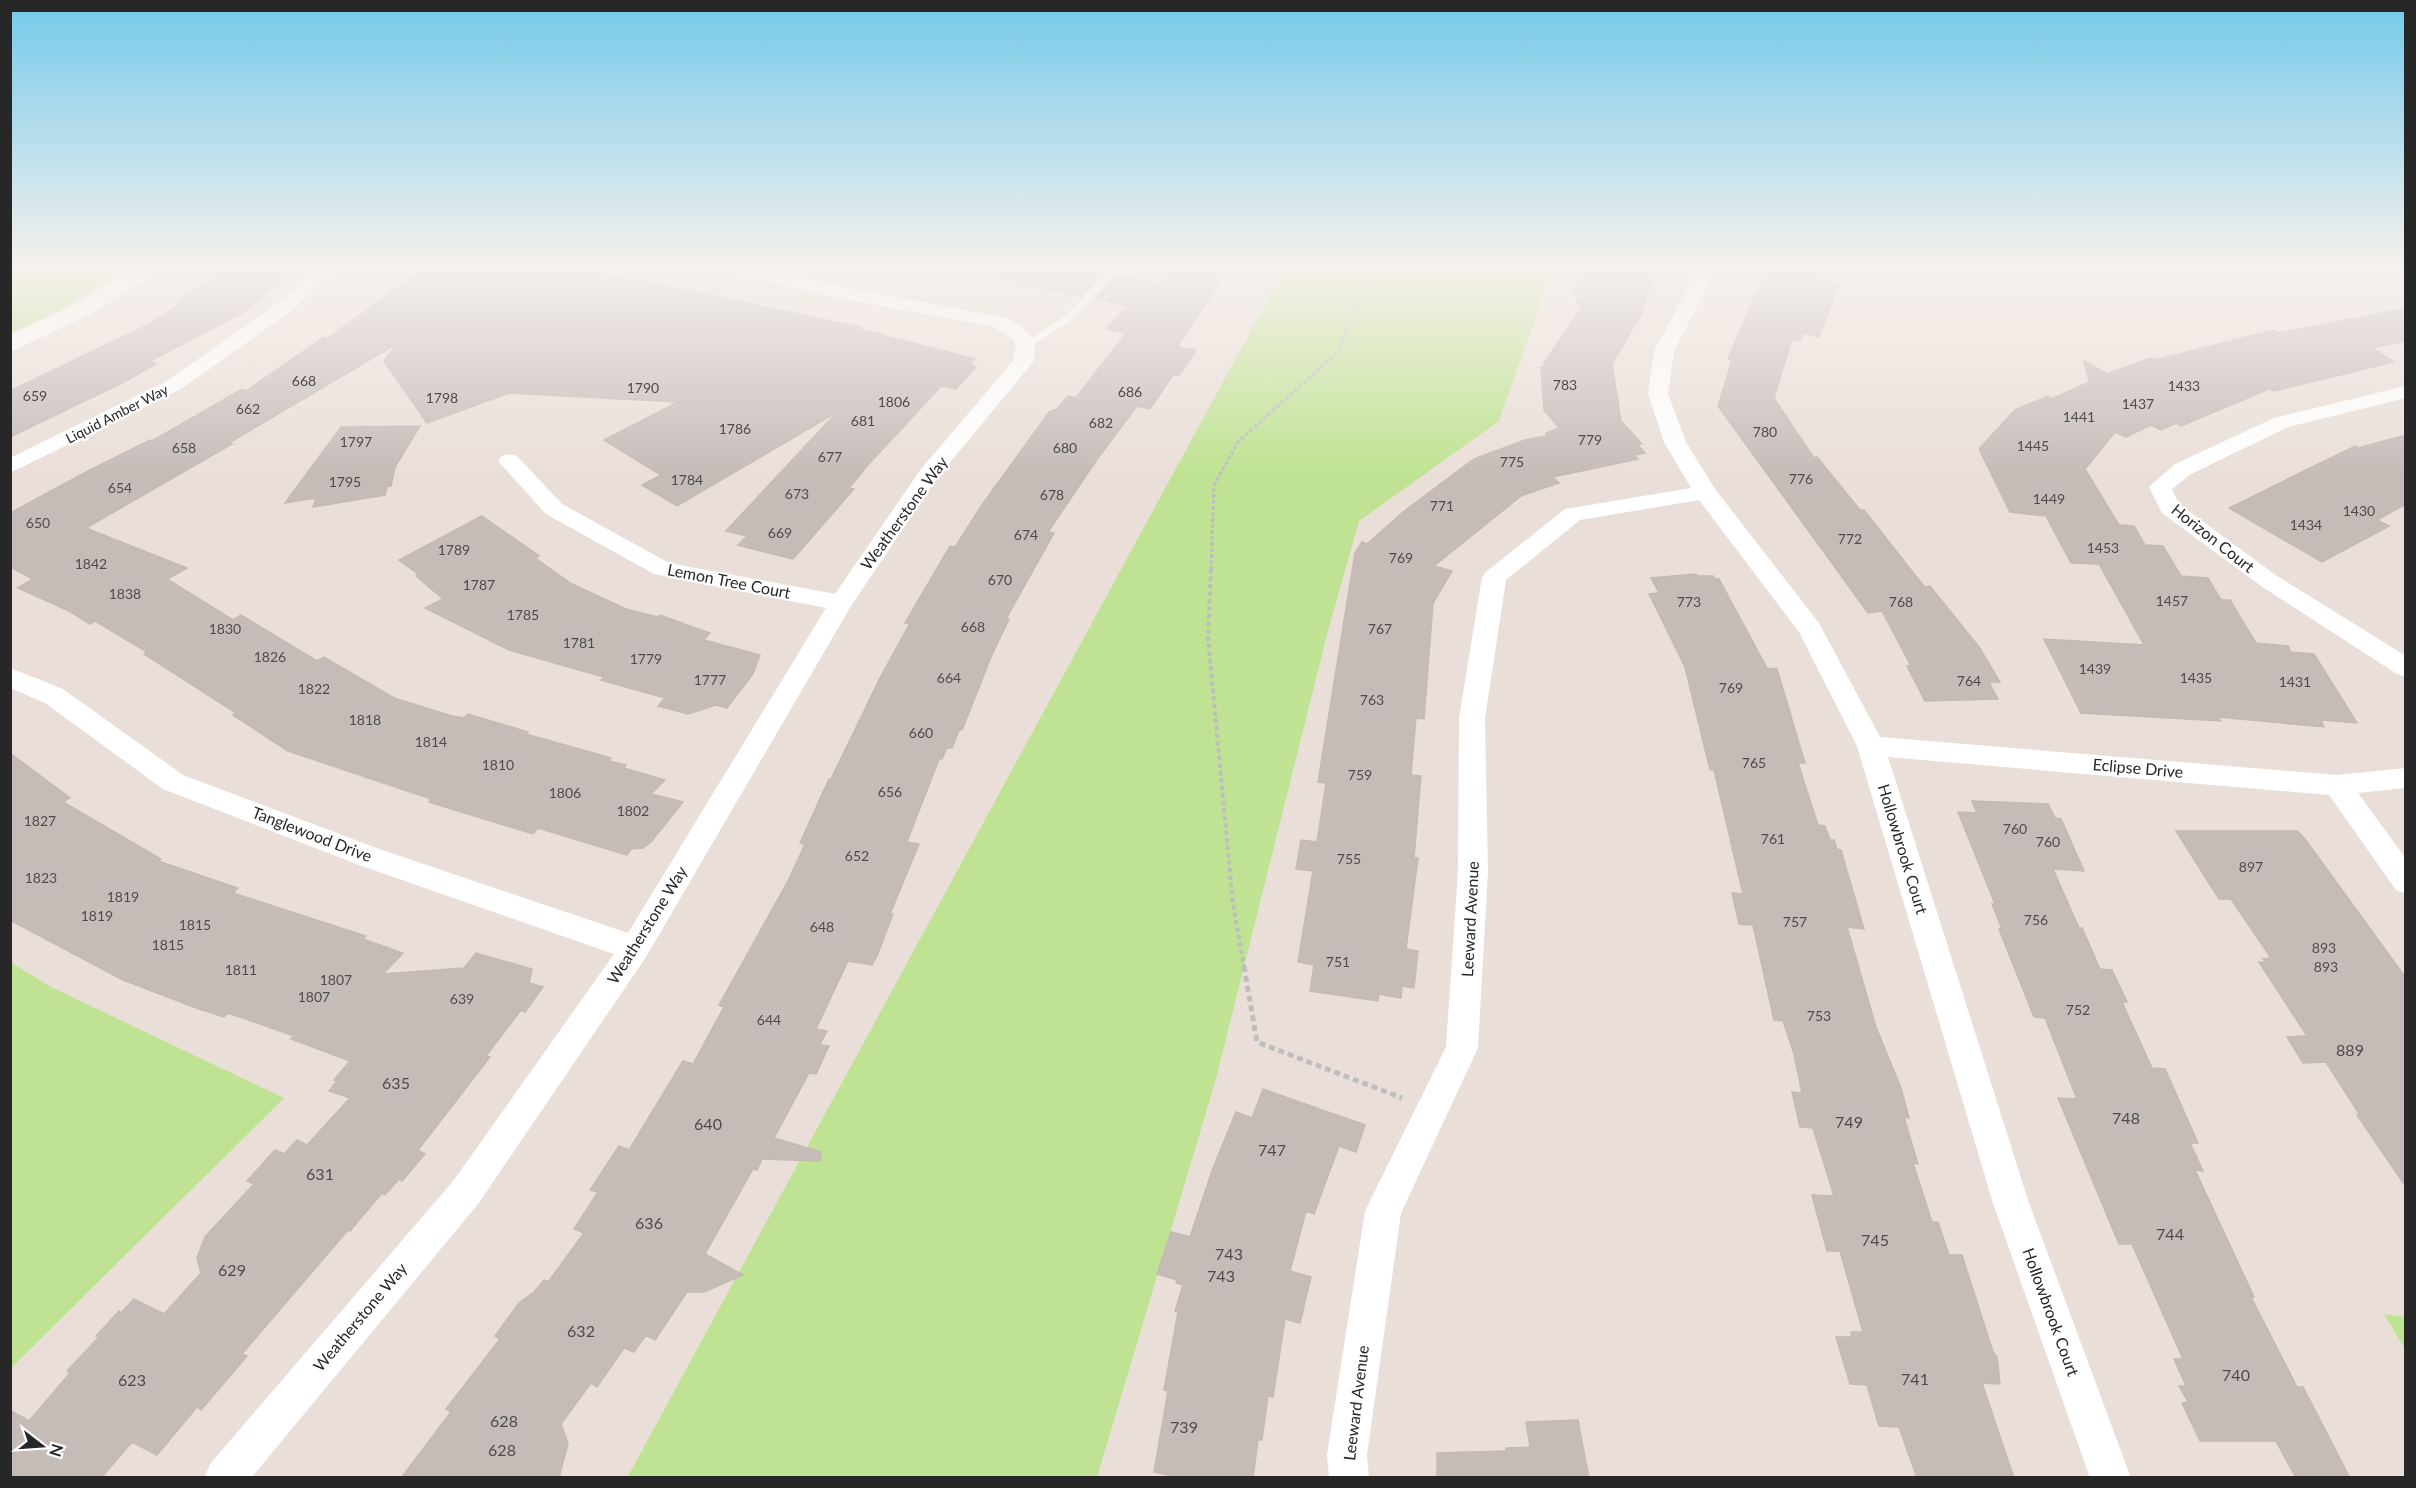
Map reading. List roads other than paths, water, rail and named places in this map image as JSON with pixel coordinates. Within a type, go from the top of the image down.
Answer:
[{"type":"street","points":[[10,345],[29,335]]},
{"type":"street","name":"Liquid Amber Way","points":[[10,467],[174,385],[244,335]]},
{"type":"street","points":[[1020,335],[1027,345]]},
{"type":"street","name":"Hollowbrook Court","points":[[1672,335],[1664,351],[1658,394],[1675,442],[1705,492],[1810,628],[1871,746],[2011,1203],[2111,1478]]},
{"type":"street","name":"Weatherstone Way","points":[[224,1478],[466,1192],[635,948],[841,603],[929,474],[1023,362],[1027,345]]},
{"type":"street","name":"Horizon Court","points":[[2406,392],[2281,422],[2183,469],[2160,488],[2170,508],[2269,581],[2406,668]]},
{"type":"street","name":"Lemon Tree Court","points":[[509,461],[554,509],[662,569],[841,603]]},
{"type":"street","name":"Leeward Avenue","points":[[1349,1478],[1347,1455],[1383,1211],[1462,1048],[1473,871],[1472,718],[1494,577],[1573,514],[1705,492]]},
{"type":"street","name":"Tanglewood Drive","points":[[10,677],[54,696],[173,782],[369,856],[635,948]]},
{"type":"street","name":"Eclipse Drive","points":[[1871,746],[2337,785],[2406,778]]},
{"type":"street","points":[[2337,785],[2406,882]]},
{"type":"lane","points":[[1027,345],[1042,335]]}]
